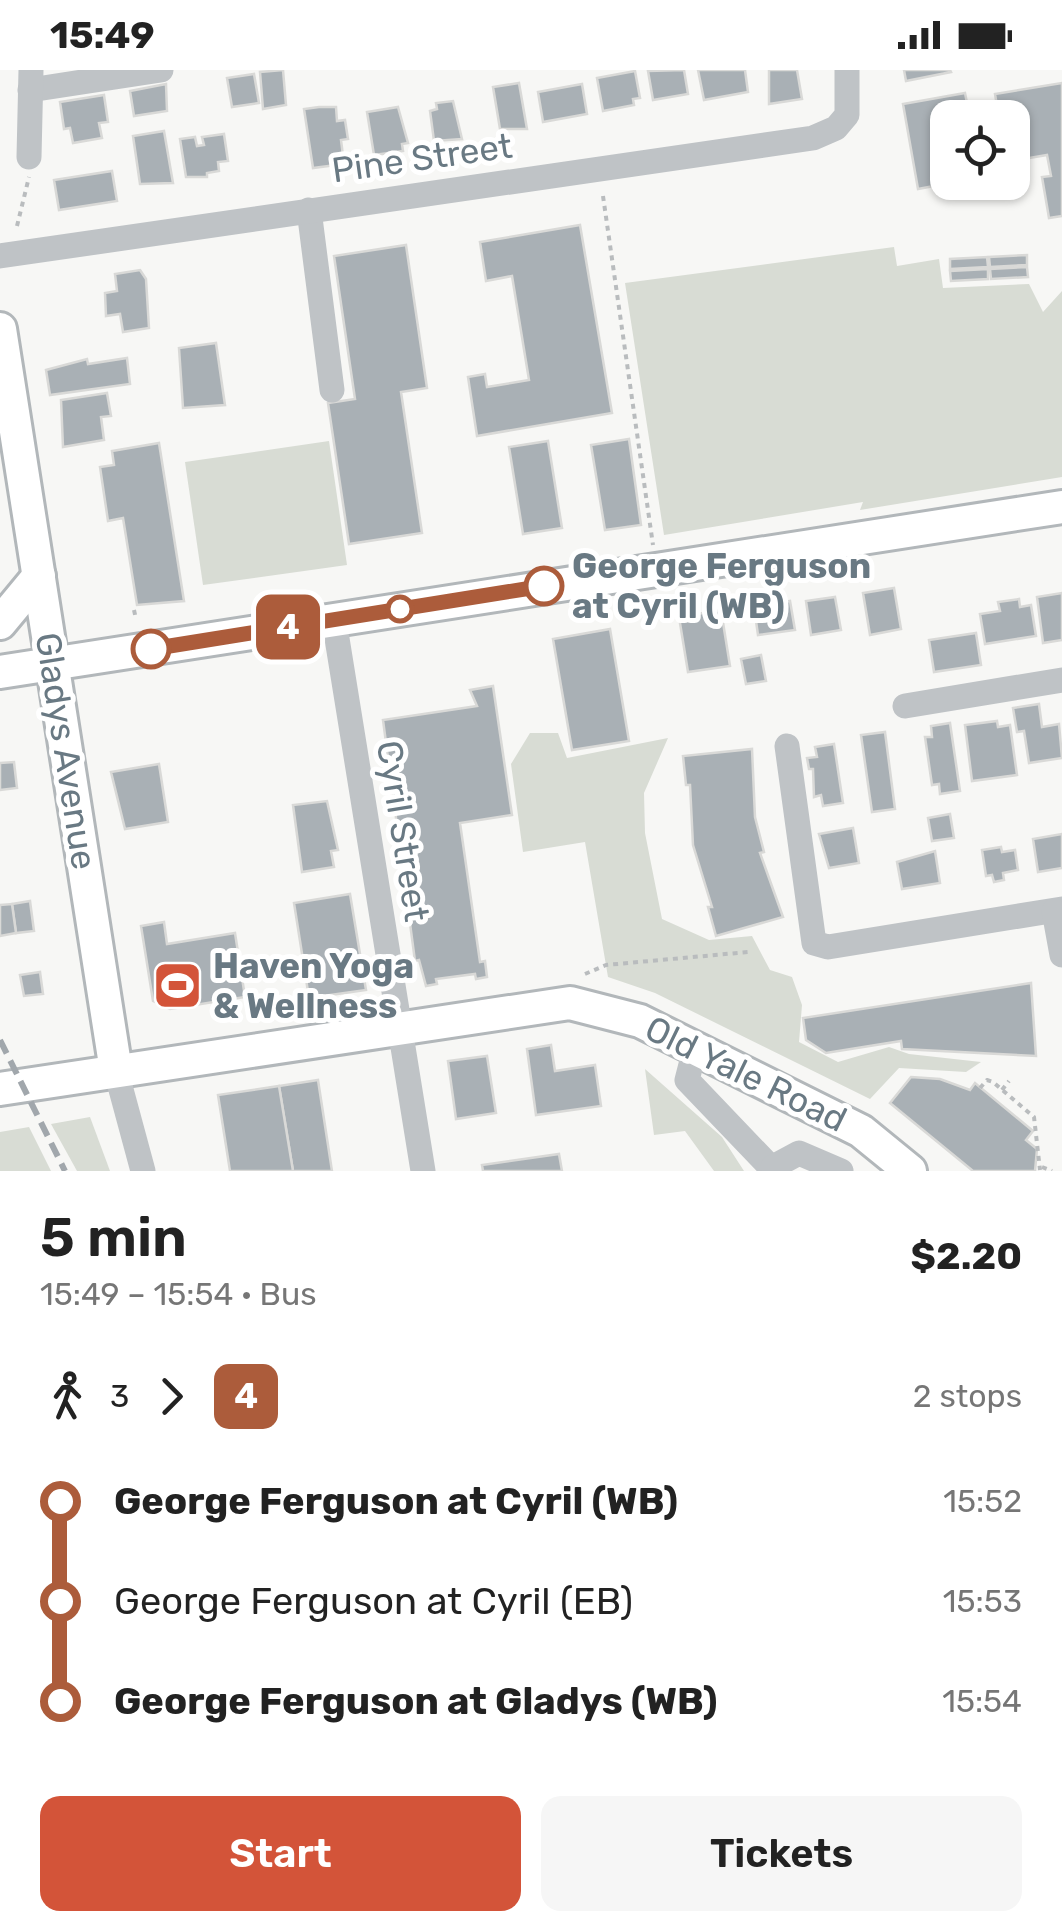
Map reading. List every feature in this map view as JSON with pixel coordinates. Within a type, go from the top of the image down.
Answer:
[{"type":"main road","name":"Gladys Avenue","points":[[0,329],[116,1072]]},
{"type":"main road","points":[[0,672],[1062,507]]},
{"type":"main road","points":[[0,623],[39,576]]},
{"type":"main road","points":[[0,1089],[402,1027],[577,989]]},
{"type":"main road","name":"Old Yale Road","points":[[577,989],[860,1130],[910,1171]]},
{"type":"street","points":[[29,157],[30,80],[161,70]]},
{"type":"street","name":"Pine Street","points":[[0,256],[814,138],[836,128],[847,115],[847,70]]},
{"type":"street","points":[[308,210],[332,390]]},
{"type":"street","name":"Cyril Street","points":[[334,620],[423,1171]]},
{"type":"street","points":[[904,706],[1062,680]]},
{"type":"street","points":[[787,746],[814,943],[828,947],[1058,910],[1062,955]]},
{"type":"street","points":[[696,1048],[687,1080],[774,1169],[799,1153],[842,1171]]},
{"type":"street","name":"Gladys Avenue","points":[[116,1072],[143,1171]]},
{"type":"path","points":[[17,226],[32,164],[29,157]]},
{"type":"path","points":[[603,196],[657,569]]},
{"type":"path","points":[[134,610],[136,619]]},
{"type":"path","points":[[577,989],[606,965],[748,952]]},
{"type":"path","points":[[980,1088],[987,1080],[1034,1116],[1041,1147],[1040,1170],[1050,1169],[1057,1161]]},
{"type":"path","points":[[1002,1090],[1010,1081]]},
{"type":"shaded area","points":[[894,247],[897,266],[939,259],[943,288],[1029,284],[1043,312],[1062,291],[1062,477],[860,510],[863,502],[664,535],[625,283]]},
{"type":"shaded area","points":[[329,441],[347,565],[203,585],[185,462]]},
{"type":"shaded area","points":[[530,733],[558,733],[567,758],[668,738],[644,793],[645,833],[662,919],[709,940],[752,936],[770,970],[792,977],[802,1005],[799,1042],[838,1062],[889,1047],[909,1054],[981,1062],[966,1072],[899,1068],[870,1099],[655,993],[608,977],[585,842],[523,852],[511,764]]},
{"type":"shaded area","points":[[645,1069],[722,1137],[744,1171],[714,1171],[685,1131],[654,1135]]},
{"type":"shaded area","points":[[90,1117],[110,1171],[77,1171],[51,1124]]},
{"type":"shaded area","points":[[29,1127],[51,1171],[0,1171],[0,1132]]},
{"type":"building","points":[[283,70],[286,105],[263,109],[260,72]]},
{"type":"building","points":[[684,70],[688,94],[653,100],[648,71]]},
{"type":"building","points":[[698,70],[745,70],[748,92],[704,100]]},
{"type":"building","points":[[769,70],[797,70],[802,99],[769,104]]},
{"type":"building","points":[[904,70],[950,70],[951,72],[906,81]]},
{"type":"building","points":[[635,71],[640,98],[633,99],[634,105],[603,111],[597,78]]},
{"type":"building","points":[[254,74],[259,103],[232,107],[227,78]]},
{"type":"building","points":[[519,83],[527,129],[500,129],[493,87]]},
{"type":"building","points":[[1062,83],[1062,216],[1049,218],[1042,177],[1051,176],[1047,155],[1030,158],[1030,100],[996,100],[995,94]]},
{"type":"building","points":[[166,84],[167,111],[134,116],[130,91]]},
{"type":"building","points":[[582,84],[587,114],[543,122],[538,92]]},
{"type":"building","points":[[965,93],[966,100],[930,100],[930,187],[918,189],[903,104]]},
{"type":"building","points":[[104,95],[108,122],[99,123],[102,138],[73,143],[70,128],[64,129],[60,102]]},
{"type":"building","points":[[453,101],[462,139],[434,141],[430,111],[437,109],[436,103]]},
{"type":"building","points":[[336,107],[337,121],[345,120],[348,139],[341,140],[344,164],[313,168],[304,109]]},
{"type":"building","points":[[398,107],[408,143],[402,144],[403,151],[374,155],[367,112]]},
{"type":"building","points":[[164,131],[173,183],[140,184],[133,136]]},
{"type":"building","points":[[224,134],[228,161],[218,162],[219,171],[207,173],[207,177],[186,177],[180,139],[195,137],[197,146],[204,145],[202,137]]},
{"type":"building","points":[[112,171],[117,201],[59,210],[54,180]]},
{"type":"building","points":[[580,225],[612,413],[477,436],[468,377],[485,374],[487,387],[529,380],[512,276],[486,281],[480,242]]},
{"type":"building","points":[[406,245],[427,388],[401,392],[422,533],[349,544],[328,403],[355,399],[334,256]]},
{"type":"building","points":[[1027,255],[1027,265],[990,267],[989,257]]},
{"type":"building","points":[[987,257],[988,267],[950,269],[950,259]]},
{"type":"building","points":[[1027,267],[1028,277],[991,279],[990,269]]},
{"type":"building","points":[[988,269],[988,279],[951,281],[950,271]]},
{"type":"building","points":[[140,270],[146,279],[149,328],[123,332],[120,314],[106,316],[105,293],[117,291],[115,274]]},
{"type":"building","points":[[216,343],[225,405],[183,408],[179,348]]},
{"type":"building","points":[[127,358],[130,384],[50,395],[46,370],[87,359],[88,364]]},
{"type":"building","points":[[107,393],[111,416],[101,417],[104,440],[63,447],[61,400]]},
{"type":"building","points":[[629,439],[641,525],[605,530],[591,445]]},
{"type":"building","points":[[548,441],[562,528],[523,534],[509,447]]},
{"type":"building","points":[[159,443],[184,601],[137,605],[123,518],[108,521],[100,467],[114,465],[112,451]]},
{"type":"building","points":[[894,588],[901,629],[870,635],[863,593]]},
{"type":"building","points":[[1062,593],[1062,640],[1043,643],[1037,597]]},
{"type":"building","points":[[835,597],[841,630],[811,635],[806,601]]},
{"type":"building","points":[[1019,599],[1020,607],[1031,605],[1036,636],[985,644],[980,614],[1000,611],[998,602]]},
{"type":"building","points":[[790,601],[795,630],[758,635],[754,607]]},
{"type":"building","points":[[721,610],[730,666],[688,672],[679,617]]},
{"type":"building","points":[[610,629],[629,741],[572,750],[553,639]]},
{"type":"building","points":[[976,633],[981,665],[934,672],[929,640]]},
{"type":"building","points":[[761,655],[766,681],[746,684],[741,659]]},
{"type":"building","points":[[493,686],[512,815],[460,823],[480,962],[485,961],[487,977],[476,979],[475,974],[436,979],[437,984],[426,986],[419,960],[415,961],[383,720],[477,706],[470,690]]},
{"type":"building","points":[[1039,704],[1042,727],[1059,724],[1062,758],[1029,763],[1024,731],[1017,732],[1013,708]]},
{"type":"building","points":[[997,721],[998,727],[1010,725],[1017,775],[972,781],[965,725]]},
{"type":"building","points":[[950,723],[960,791],[940,794],[939,784],[932,785],[925,737],[932,737],[931,726]]},
{"type":"building","points":[[885,732],[895,809],[872,812],[861,735]]},
{"type":"building","points":[[834,744],[843,803],[823,806],[821,795],[814,797],[813,769],[809,769],[807,758],[817,757],[815,747]]},
{"type":"building","points":[[752,749],[755,817],[764,852],[760,853],[783,917],[716,936],[708,907],[712,907],[693,845],[690,785],[686,785],[683,756]]},
{"type":"building","points":[[14,762],[17,788],[0,790],[0,763]]},
{"type":"building","points":[[159,764],[168,822],[125,829],[111,772]]},
{"type":"building","points":[[327,801],[338,850],[331,851],[334,867],[302,872],[293,805]]},
{"type":"building","points":[[950,814],[954,838],[932,841],[928,818]]},
{"type":"building","points":[[853,828],[859,863],[829,868],[819,834]]},
{"type":"building","points":[[1062,834],[1062,868],[1038,872],[1033,839]]},
{"type":"building","points":[[1001,847],[1002,852],[1015,850],[1018,870],[1003,873],[1004,880],[994,882],[992,875],[986,876],[982,850]]},
{"type":"building","points":[[935,851],[940,883],[902,889],[897,862]]},
{"type":"building","points":[[350,894],[366,990],[309,998],[294,903]]},
{"type":"building","points":[[30,901],[34,931],[16,933],[12,904]]},
{"type":"building","points":[[12,904],[16,933],[0,936],[0,905]]},
{"type":"building","points":[[164,922],[167,944],[235,933],[245,997],[170,1009],[153,1001],[141,926]]},
{"type":"building","points":[[40,972],[43,994],[24,996],[20,975]]},
{"type":"building","points":[[1031,983],[1036,1056],[902,1049],[901,1041],[826,1053],[806,1040],[803,1018]]},
{"type":"building","points":[[551,1045],[555,1071],[595,1065],[601,1106],[536,1115],[527,1049]]},
{"type":"building","points":[[487,1056],[496,1113],[456,1119],[448,1061]]},
{"type":"building","points":[[911,1077],[940,1079],[970,1090],[975,1083],[1033,1131],[1026,1140],[1037,1149],[1035,1171],[973,1171],[890,1103]]},
{"type":"building","points":[[318,1080],[332,1171],[293,1171],[279,1086]]},
{"type":"building","points":[[279,1086],[293,1171],[230,1171],[218,1095]]},
{"type":"building","points":[[559,1154],[562,1171],[483,1171],[482,1165]]},
{"type":"railway","points":[[0,1040],[65,1171]]},
{"type":"bus line","name":"4","points":[[151,649],[544,586]]},
{"type":"place","name":"George Ferguson at Cyril (WB)","points":[[544,586]]},
{"type":"place","name":"Haven Yoga & Wellness","points":[[178,986]]}]
